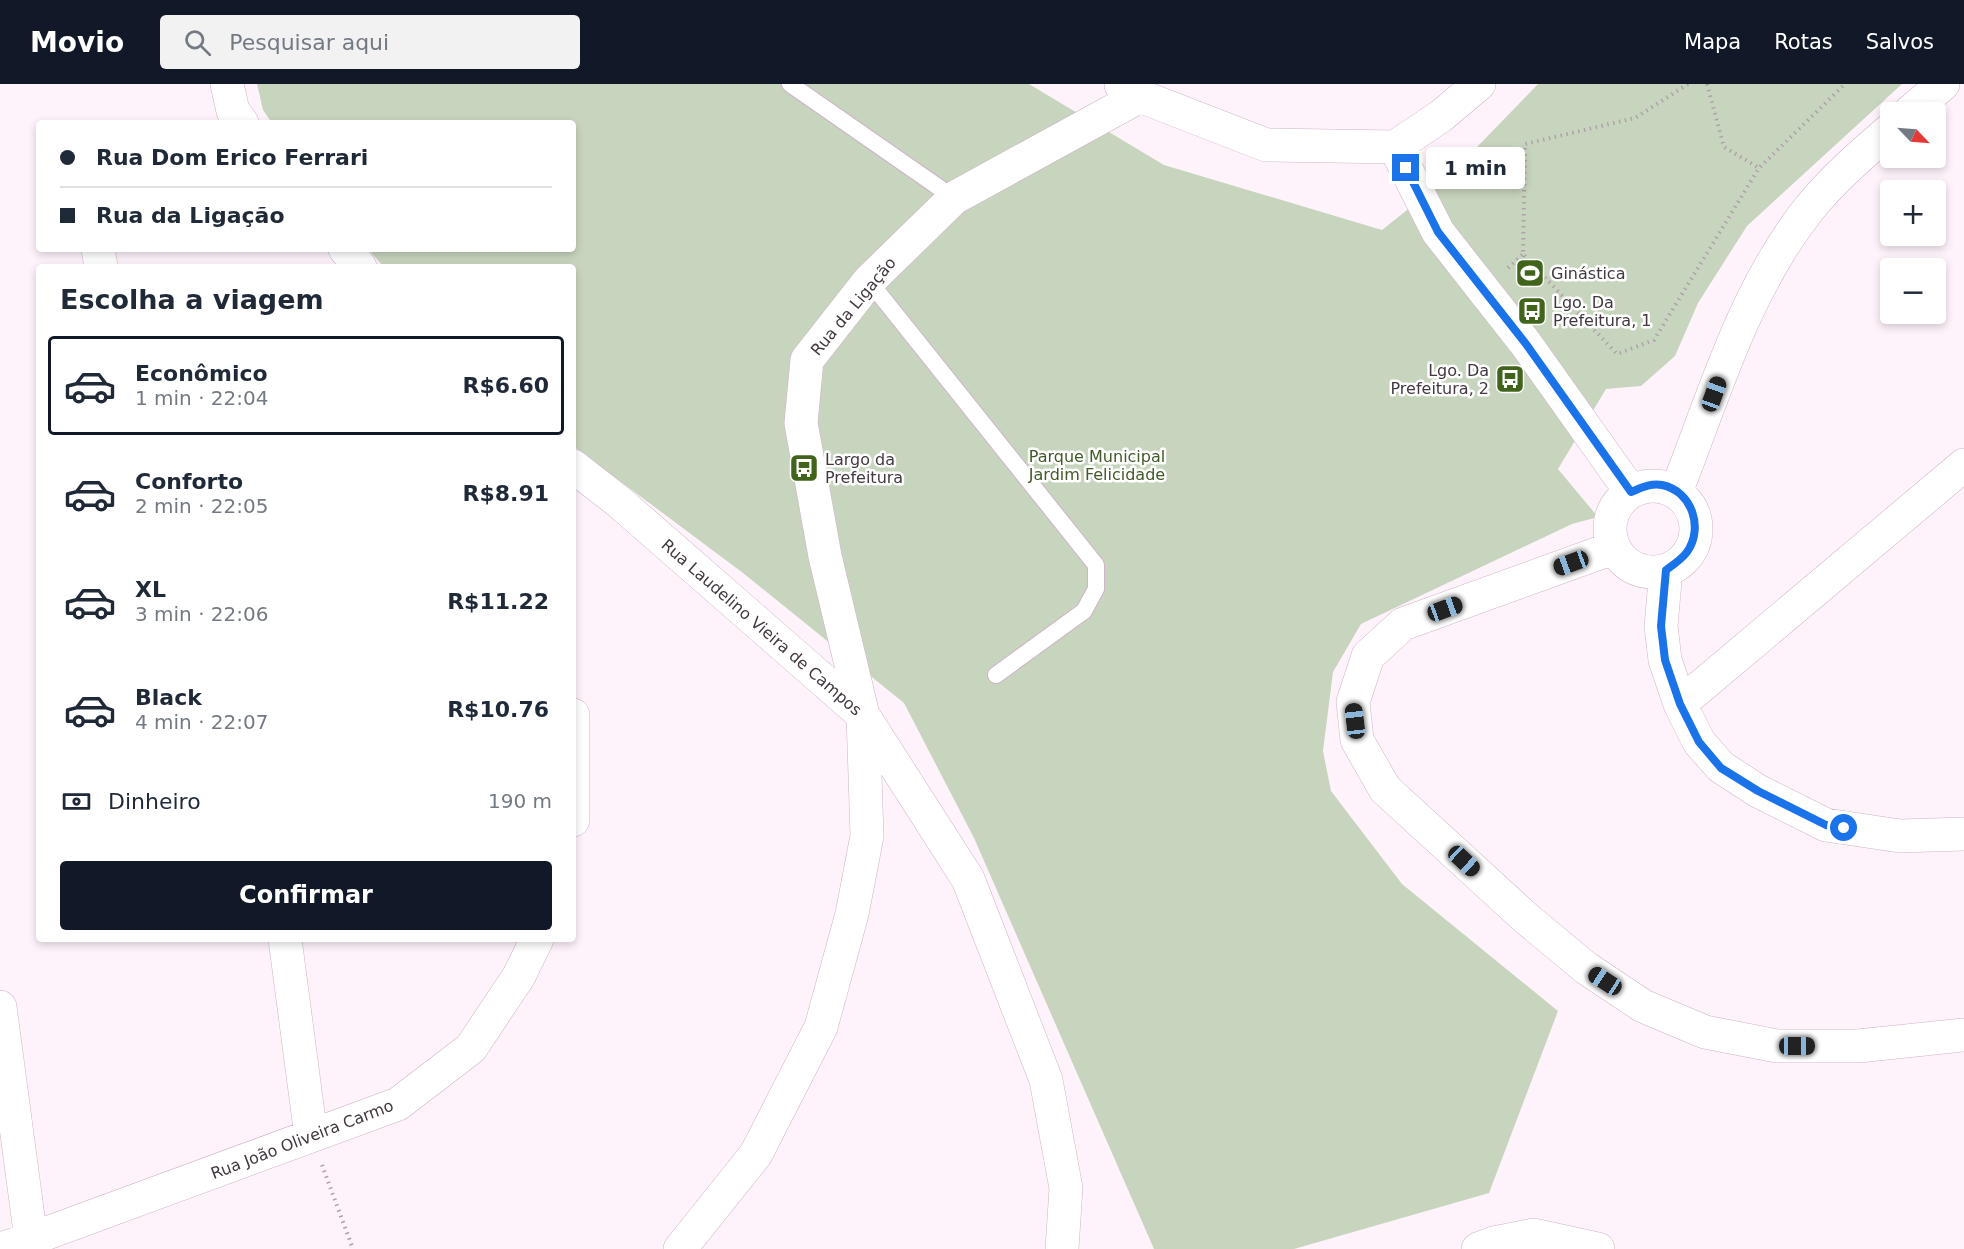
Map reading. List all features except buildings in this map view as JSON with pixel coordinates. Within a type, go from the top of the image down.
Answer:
[{"type":"street","points":[[1130,90],[1266,145],[1395,147],[1441,116],[1479,84]]},
{"type":"street","points":[[1922,102],[1943,84]]},
{"type":"street","name":"Rua da Ligação","points":[[863,715],[825,556],[801,423],[807,360],[869,281],[954,198],[1021,160],[1130,90]]},
{"type":"street","points":[[1676,492],[1729,353],[1748,309],[1776,256],[1808,210],[1844,171],[1880,139]]},
{"type":"street","points":[[1395,147],[1438,232],[1526,344],[1631,492]]},
{"type":"street","points":[[348,252],[358,264]]},
{"type":"street","points":[[1680,704],[1964,465]]},
{"type":"street","name":"Rua Laudelino Vieira de Campos","points":[[576,468],[618,501],[863,715],[968,879],[1046,1080],[1066,1188],[1062,1249]]},
{"type":"street","points":[[1647,485],[1663,485],[1676,492],[1687,501],[1693,513],[1695,527],[1693,541],[1687,553],[1666,570],[1651,572],[1630,566],[1619,557],[1613,548],[1610,522],[1618,504],[1631,492],[1647,485]]},
{"type":"street","points":[[1613,548],[1403,624],[1368,656],[1353,702],[1357,740],[1385,789],[1527,920],[1586,968],[1643,1006],[1705,1032],[1777,1046],[1858,1046],[1964,1035]]},
{"type":"street","points":[[1666,570],[1661,626],[1665,660],[1680,704],[1699,742],[1721,768],[1758,791],[1826,825],[1900,836],[1964,834]]},
{"type":"street","points":[[680,1249],[756,1154],[821,1027],[852,914],[867,836],[863,715]]},
{"type":"street","points":[[285,942],[311,1136]]},
{"type":"street","name":"Rua João Oliveira Carmo","points":[[0,1249],[398,1104],[471,1048],[519,976],[536,942]]},
{"type":"street","points":[[0,1007],[31,1239]]},
{"type":"street","points":[[1478,1249],[1494,1243],[1533,1235],[1598,1249]]},
{"type":"lane","points":[[790,84],[954,198]]},
{"type":"lane","points":[[869,281],[1096,565],[1096,589],[1084,611],[996,675]]},
{"type":"path","points":[[1688,84],[1635,118],[1525,144],[1523,254],[1617,354],[1654,340],[1759,168],[1845,84]]},
{"type":"path","points":[[1707,84],[1725,147],[1759,168]]},
{"type":"path","points":[[311,1136],[353,1249]]},
{"type":"green space","name":"Parque Municipal Jardim Felicidade","points":[[257,84],[1029,84],[1164,165],[1382,230],[1447,178],[1538,84],[1902,84],[1747,226],[1698,303],[1675,356],[1641,386],[1606,389],[1558,469],[1598,517],[1572,524],[1361,624],[1333,672],[1323,751],[1331,791],[1402,884],[1558,1011],[1489,1193],[1294,1249],[1154,1249],[974,838],[904,703],[743,573],[576,448],[576,264],[381,264],[371,252],[576,252],[576,120],[270,120],[263,110]]},
{"type":"place","name":"Ginástica","points":[[1530,273]]},
{"type":"place","name":"Lgo. Da Prefeitura, 1","points":[[1532,311]]},
{"type":"place","name":"Lgo. Da Prefeitura, 2","points":[[1510,379]]},
{"type":"place","name":"Largo da Prefeitura","points":[[804,468]]},
{"type":"route","points":[[1406,168],[1438,232],[1526,344],[1631,492],[1647,485],[1663,485],[1687,501],[1693,513],[1695,527],[1693,541],[1687,553],[1666,570],[1661,626],[1665,660],[1680,704],[1699,742],[1721,768],[1758,791],[1826,825],[1844,828]]}]
